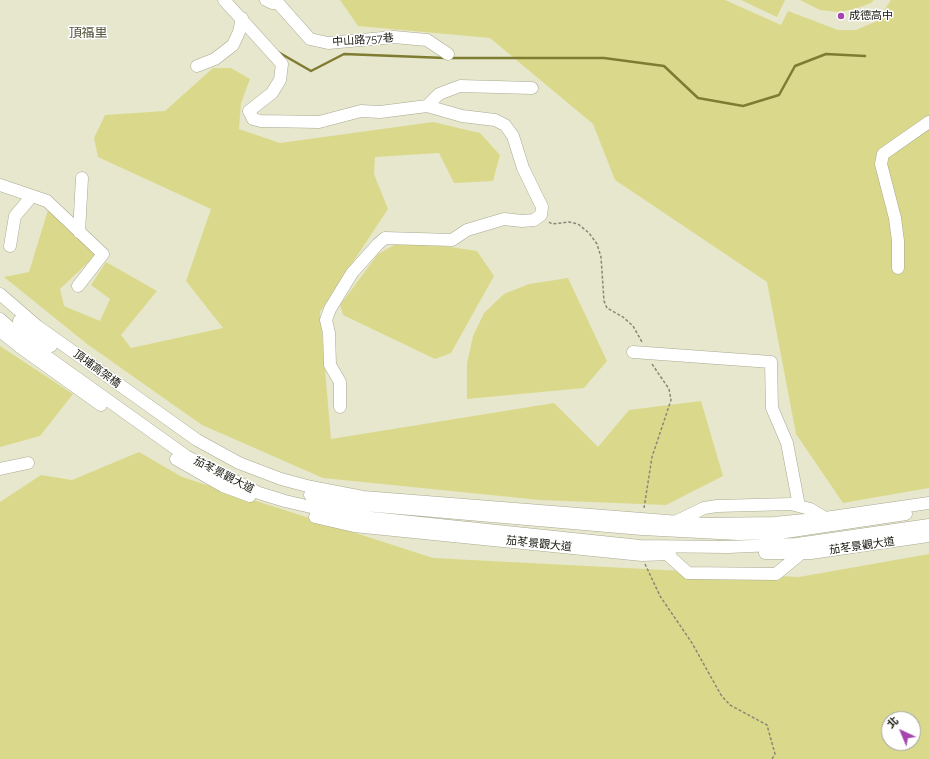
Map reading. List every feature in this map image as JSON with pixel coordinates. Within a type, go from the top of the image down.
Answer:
[{"type":"street","points":[[224,0],[242,18],[282,64],[280,80],[272,93],[248,111],[253,119],[261,121],[319,122],[362,111],[380,112],[427,106],[462,116],[495,120],[505,126],[513,136],[523,168],[542,207],[541,215],[534,220],[522,221],[504,219],[467,230],[452,240],[385,238],[378,244],[352,273],[330,309],[326,320],[329,333],[330,365],[340,382],[340,406]]},
{"type":"street","name":"中山路757巷","points":[[266,0],[272,3],[278,3],[310,40],[328,43],[394,37],[427,40],[448,54]]},
{"type":"street","points":[[197,66],[215,59],[233,45],[239,32],[242,18]]},
{"type":"street","points":[[427,106],[439,94],[460,86],[532,88]]},
{"type":"street","points":[[898,268],[898,241],[895,218],[881,164],[884,154],[929,122]]},
{"type":"street","points":[[79,232],[82,178]]},
{"type":"street","points":[[0,185],[47,201],[103,254],[78,286]]},
{"type":"street","points":[[10,246],[15,216],[32,196]]},
{"type":"street","name":"頂埔高架橋","points":[[0,294],[189,451]]},
{"type":"street","name":"頂埔高架橋","points":[[0,304],[32,332],[189,451]]},
{"type":"street","name":"頂埔高架橋","points":[[0,319],[25,341],[189,451]]},
{"type":"street","points":[[0,331],[20,347],[189,451]]},
{"type":"street","points":[[632,352],[771,362],[772,408],[787,443],[799,506]]},
{"type":"street","name":"茄苳景觀大道","points":[[189,451],[264,481],[330,500],[390,507],[643,524],[738,534],[779,533],[903,511]]},
{"type":"street","name":"茄苳景觀大道","points":[[189,451],[259,492],[285,501],[328,511],[373,518],[667,554],[803,553],[907,534]]},
{"type":"street","points":[[0,469],[28,463]]},
{"type":"street","points":[[676,522],[704,508],[717,506],[791,504],[810,509],[825,518]]},
{"type":"street","points":[[903,511],[927,506]]},
{"type":"street","name":"茄苳景觀大道","points":[[643,524],[676,522],[705,524],[774,523],[903,511]]},
{"type":"street","points":[[641,550],[643,524]]},
{"type":"street","points":[[907,534],[929,525]]},
{"type":"street","points":[[907,534],[929,536]]},
{"type":"street","name":"茄苳景觀大道","points":[[641,550],[797,544],[907,534]]},
{"type":"street","points":[[667,554],[688,573],[776,574],[803,553],[814,542]]},
{"type":"path","points":[[641,550],[646,569],[660,596],[692,643],[721,695],[730,705],[767,724],[775,754],[772,759]]},
{"type":"shaded area","points":[[340,0],[725,0],[781,25],[788,11],[838,30],[856,30],[877,21],[891,0],[929,0],[929,488],[843,503],[796,434],[767,282],[615,180],[593,124],[490,38],[358,26]]},
{"type":"shaded area","points":[[741,0],[785,0],[777,17]]},
{"type":"shaded area","points":[[800,0],[874,0],[871,3],[855,9],[839,12],[820,10]]},
{"type":"shaded area","points":[[213,68],[231,68],[250,79],[241,103],[239,129],[280,143],[433,122],[480,133],[500,155],[493,181],[454,183],[439,153],[375,157],[374,174],[388,209],[320,312],[331,439],[554,403],[598,447],[629,410],[701,401],[723,476],[666,505],[540,500],[323,478],[202,425],[87,344],[4,277],[29,272],[48,210],[97,254],[60,289],[64,306],[100,321],[110,299],[91,285],[106,262],[157,291],[121,335],[131,348],[223,328],[186,281],[211,209],[98,157],[94,138],[105,115],[165,111]]},
{"type":"shaded area","points":[[403,240],[477,251],[494,276],[451,353],[435,359],[343,315],[340,305],[378,254]]},
{"type":"shaded area","points":[[568,278],[607,361],[584,388],[467,399],[467,363],[473,336],[484,313],[504,294],[529,284]]},
{"type":"shaded area","points":[[0,346],[73,394],[40,436],[0,447]]},
{"type":"shaded area","points":[[139,452],[182,477],[433,558],[799,577],[929,554],[929,759],[0,759],[0,502],[41,475],[72,480]]},
{"type":"waterway","points":[[278,52],[311,71],[344,54],[445,58]]},
{"type":"waterway","points":[[450,58],[604,58],[664,66],[698,98],[743,106],[779,95],[795,66],[826,54],[865,56]]},
{"type":"place","name":"成德高中","points":[[841,16]]},
{"type":"district","name":"頂福里","points":[[88,33]]}]
